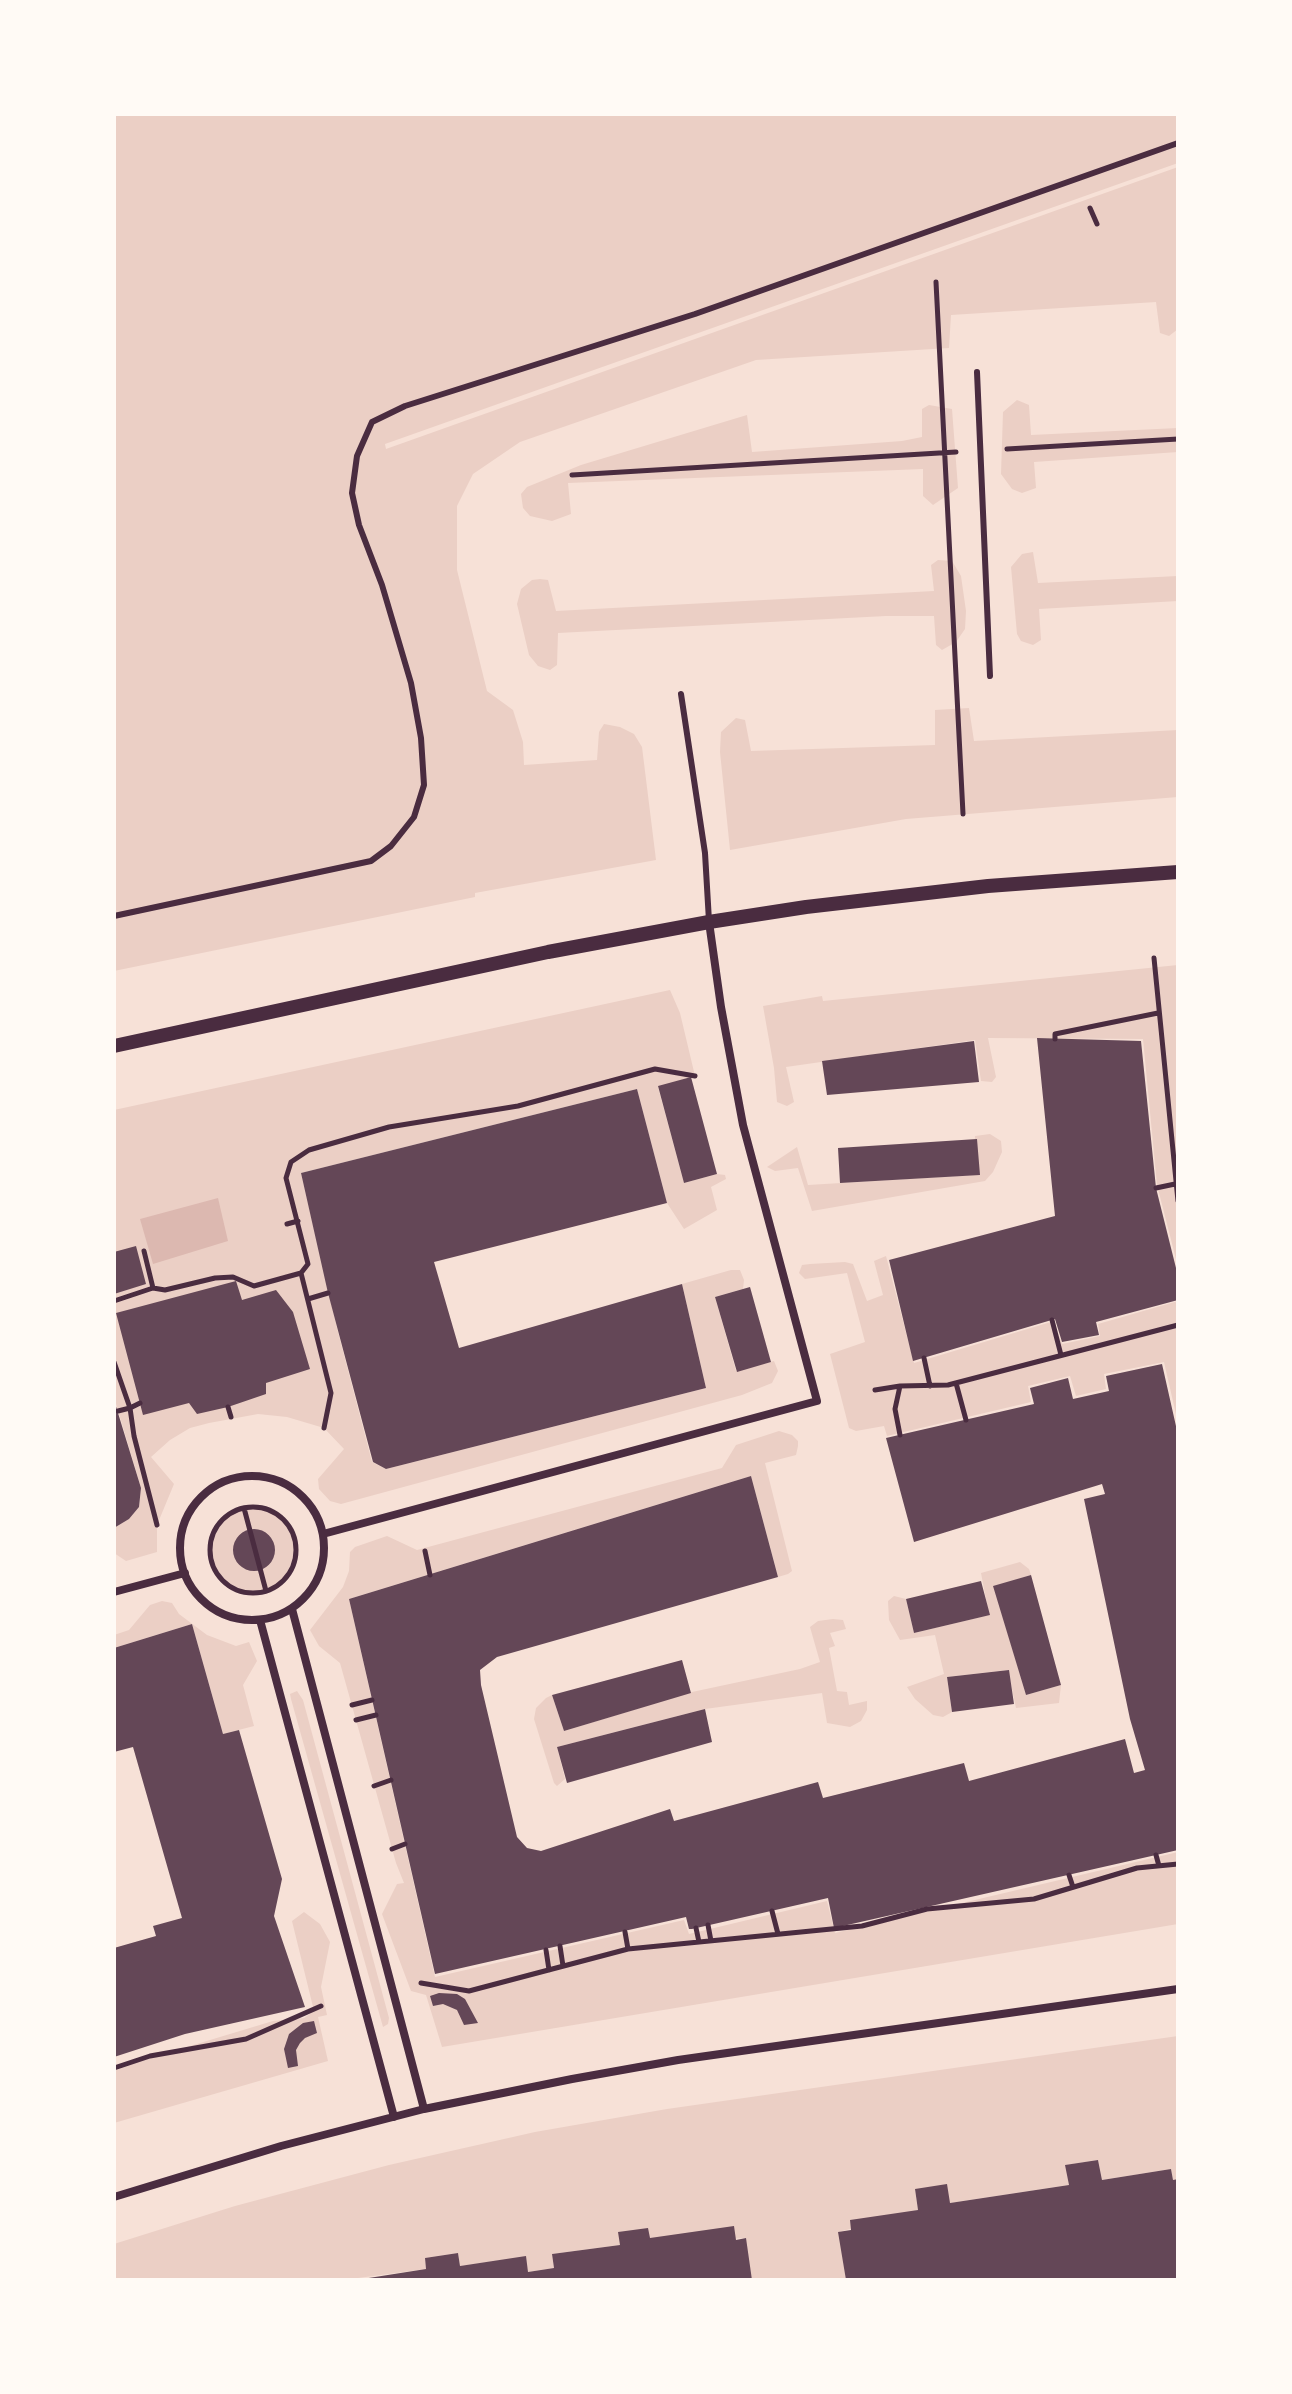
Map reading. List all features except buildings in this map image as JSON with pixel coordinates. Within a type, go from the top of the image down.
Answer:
[{"type":"street","points":[[114,1046],[589,944],[709,922],[806,907],[988,886],[1178,872]]},
{"type":"street","points":[[323,1534],[817,1401],[743,1125],[709,922]]},
{"type":"street","points":[[256,1476],[279,1481],[292,1488],[314,1512],[323,1534],[325,1550],[316,1582],[307,1596],[292,1609],[260,1620],[241,1620],[209,1606],[195,1591],[185,1573],[180,1553],[188,1515],[205,1493],[233,1478],[256,1476]]},
{"type":"street","points":[[114,1592],[185,1573]]},
{"type":"street","points":[[292,1609],[424,2109]]},
{"type":"street","points":[[260,1620],[394,2117]]},
{"type":"street","points":[[114,2197],[281,2146],[424,2109],[678,2060],[1178,1989]]},
{"type":"lane","points":[[114,916],[371,861],[391,846],[414,817],[424,785],[421,738],[411,683],[382,585],[359,525],[352,493],[357,456],[372,422],[405,406],[709,309],[1178,143]]},
{"type":"lane","points":[[977,372],[990,676]]},
{"type":"lane","points":[[681,694],[705,853],[709,922]]},
{"type":"path","points":[[1090,208],[1097,224]]},
{"type":"path","points":[[936,282],[963,814]]},
{"type":"path","points":[[1002,449],[1178,439]]},
{"type":"path","points":[[572,475],[957,452]]},
{"type":"path","points":[[1154,958],[1178,1201]]},
{"type":"path","points":[[1055,1039],[1055,1034],[1158,1013]]},
{"type":"path","points":[[114,1301],[153,1288],[165,1290],[215,1278],[233,1277],[254,1286],[301,1273],[308,1264],[286,1178],[291,1162],[309,1150],[389,1127],[518,1106],[655,1069],[695,1076]]},
{"type":"path","points":[[1156,1188],[1175,1184]]},
{"type":"path","points":[[287,1224],[298,1221]]},
{"type":"path","points":[[144,1251],[153,1288]]},
{"type":"path","points":[[301,1273],[331,1393],[324,1428]]},
{"type":"path","points":[[308,1299],[328,1293]]},
{"type":"path","points":[[1052,1320],[1061,1355]]},
{"type":"path","points":[[875,1390],[956,1383],[1178,1325]]},
{"type":"path","points":[[924,1358],[930,1386]]},
{"type":"path","points":[[114,1362],[130,1408],[157,1525]]},
{"type":"path","points":[[956,1383],[966,1420]]},
{"type":"path","points":[[900,1386],[895,1409],[900,1435]]},
{"type":"path","points":[[118,1411],[140,1403]]},
{"type":"path","points":[[228,1407],[231,1417]]},
{"type":"path","points":[[259,1507],[274,1513],[287,1522],[294,1536],[296,1552],[293,1568],[278,1586],[266,1591],[250,1593],[231,1587],[221,1578],[212,1560],[211,1541],[218,1526],[230,1514],[244,1508],[259,1507]]},
{"type":"path","points":[[244,1508],[266,1591]]},
{"type":"path","points":[[425,1551],[430,1575]]},
{"type":"path","points":[[352,1705],[372,1700]]},
{"type":"path","points":[[356,1720],[376,1715]]},
{"type":"path","points":[[374,1786],[391,1780]]},
{"type":"path","points":[[392,1849],[405,1844]]},
{"type":"path","points":[[1156,1855],[1159,1866]]},
{"type":"path","points":[[421,1983],[469,1991],[628,1949],[862,1926],[927,1909],[1034,1899],[1137,1868],[1178,1864]]},
{"type":"path","points":[[1069,1875],[1073,1887]]},
{"type":"path","points":[[772,1911],[778,1934]]},
{"type":"path","points":[[708,1925],[711,1941]]},
{"type":"path","points":[[696,1928],[699,1942]]},
{"type":"path","points":[[625,1932],[628,1949]]},
{"type":"path","points":[[560,1946],[563,1966]]},
{"type":"path","points":[[546,1950],[549,1970]]},
{"type":"path","points":[[114,2068],[150,2056],[246,2039],[321,2006]]},
{"type":"shaded area","points":[[114,114],[1178,114],[1178,163],[385,444],[386,449],[1178,167],[1178,329],[1169,336],[1160,333],[1156,302],[951,315],[949,348],[756,360],[520,442],[473,474],[457,506],[457,570],[487,691],[513,710],[523,742],[524,765],[597,760],[599,732],[604,724],[634,734],[642,747],[656,860],[475,893],[475,897],[114,971]]},
{"type":"shaded area","points":[[1017,400],[1029,405],[1031,435],[1178,428],[1178,452],[1034,462],[1036,488],[1022,493],[1012,489],[1001,474],[1003,412]]},
{"type":"shaded area","points":[[929,405],[952,409],[958,488],[933,505],[923,496],[923,469],[568,483],[571,514],[552,521],[530,516],[523,508],[521,494],[527,487],[581,465],[747,415],[752,452],[922,437],[922,409]]},
{"type":"shaded area","points":[[1033,552],[1038,583],[1178,576],[1178,601],[1039,609],[1041,640],[1033,645],[1021,641],[1017,634],[1011,567],[1022,554]]},
{"type":"shaded area","points":[[938,560],[952,561],[961,576],[966,611],[965,629],[956,642],[942,650],[936,645],[934,616],[886,616],[558,633],[557,665],[550,670],[538,666],[529,655],[517,604],[521,589],[532,580],[540,579],[548,580],[556,611],[934,591],[931,565]]},
{"type":"shaded area","points":[[969,708],[974,741],[1178,730],[1178,797],[906,819],[730,850],[720,752],[721,732],[736,718],[745,720],[751,751],[935,745],[935,710]]},
{"type":"shaded area","points":[[1178,965],[1178,1267],[1157,1185],[1143,1039],[988,1038],[996,1077],[992,1082],[981,1081],[975,1040],[786,1067],[794,1102],[787,1106],[777,1102],[763,1006],[822,996],[823,1001]]},
{"type":"shaded area","points":[[670,990],[680,1013],[695,1076],[658,1087],[684,1183],[717,1174],[725,1175],[726,1179],[711,1187],[717,1210],[684,1229],[667,1203],[637,1089],[301,1173],[338,1332],[372,1462],[386,1469],[706,1388],[682,1284],[731,1270],[740,1270],[743,1289],[715,1297],[736,1371],[774,1361],[778,1371],[772,1383],[742,1395],[341,1504],[330,1501],[319,1489],[318,1479],[344,1449],[324,1428],[287,1417],[258,1414],[209,1423],[190,1428],[151,1457],[174,1484],[157,1525],[157,1552],[126,1561],[114,1553],[114,1528],[129,1519],[139,1507],[141,1488],[114,1397],[114,1110]]},
{"type":"shaded area","points":[[990,1134],[1001,1141],[1002,1152],[985,1181],[812,1211],[798,1168],[775,1171],[767,1167],[797,1147],[808,1185],[973,1175],[975,1136]]},
{"type":"shaded area","points":[[218,1198],[228,1241],[153,1264],[140,1219]]},
{"type":"shaded area","points":[[886,1256],[914,1363],[1054,1321],[1062,1344],[1100,1336],[1098,1324],[1178,1301],[1178,1423],[1164,1362],[1104,1374],[1106,1389],[1076,1396],[1070,1376],[1028,1386],[1031,1402],[887,1436],[884,1426],[856,1431],[849,1428],[830,1354],[865,1342],[847,1273],[805,1279],[799,1273],[802,1265],[853,1264],[867,1301],[883,1295],[874,1261]]},
{"type":"shaded area","points":[[779,1431],[792,1435],[798,1441],[796,1455],[765,1463],[792,1571],[788,1574],[778,1577],[751,1476],[349,1599],[435,1977],[684,1920],[689,1934],[827,1901],[835,1933],[1178,1852],[1178,1924],[442,2047],[426,1995],[411,1991],[382,1914],[397,1884],[404,1883],[340,1663],[319,1646],[310,1630],[343,1587],[349,1571],[350,1552],[355,1547],[387,1536],[417,1550],[722,1468],[736,1445]]},
{"type":"shaded area","points":[[254,1507],[278,1514],[290,1526],[297,1550],[290,1574],[278,1586],[254,1593],[230,1586],[218,1574],[211,1550],[218,1526],[230,1514]]},
{"type":"shaded area","points":[[1020,1562],[1031,1575],[994,1587],[1026,1695],[1061,1685],[1059,1703],[1016,1708],[1008,1670],[947,1677],[952,1712],[943,1717],[933,1715],[907,1687],[944,1674],[935,1635],[900,1640],[889,1620],[888,1601],[894,1596],[906,1599],[914,1633],[989,1615],[981,1573]]},
{"type":"shaded area","points":[[162,1601],[172,1603],[179,1614],[207,1635],[236,1646],[249,1642],[257,1661],[243,1685],[254,1726],[223,1734],[192,1624],[114,1648],[114,1635],[129,1630],[150,1605]]},
{"type":"shaded area","points":[[843,1620],[846,1629],[830,1633],[835,1646],[829,1648],[837,1691],[847,1692],[849,1705],[867,1701],[867,1710],[861,1721],[850,1727],[827,1723],[822,1693],[705,1709],[557,1747],[565,1779],[557,1786],[554,1783],[534,1719],[536,1708],[546,1698],[552,1695],[564,1731],[692,1692],[800,1669],[820,1662],[810,1627],[818,1621]]},
{"type":"shaded area","points":[[297,1691],[303,1700],[389,2018],[388,2024],[383,2027],[291,1699],[290,1694]]},
{"type":"shaded area","points":[[304,1912],[320,1924],[330,1942],[321,1987],[327,2015],[318,2017],[328,2061],[114,2123],[114,2069],[273,2021],[304,2018],[314,2011],[292,1921]]},
{"type":"shaded area","points":[[1178,2036],[1178,2179],[1173,2180],[1171,2169],[1102,2180],[1098,2160],[1066,2165],[1069,2185],[950,2203],[915,2189],[918,2210],[839,2232],[846,2280],[752,2280],[745,2238],[620,2245],[552,2254],[554,2268],[528,2272],[525,2257],[460,2266],[458,2253],[425,2258],[426,2269],[343,2280],[114,2280],[114,2244],[235,2206],[389,2165],[535,2132],[667,2109]]}]
